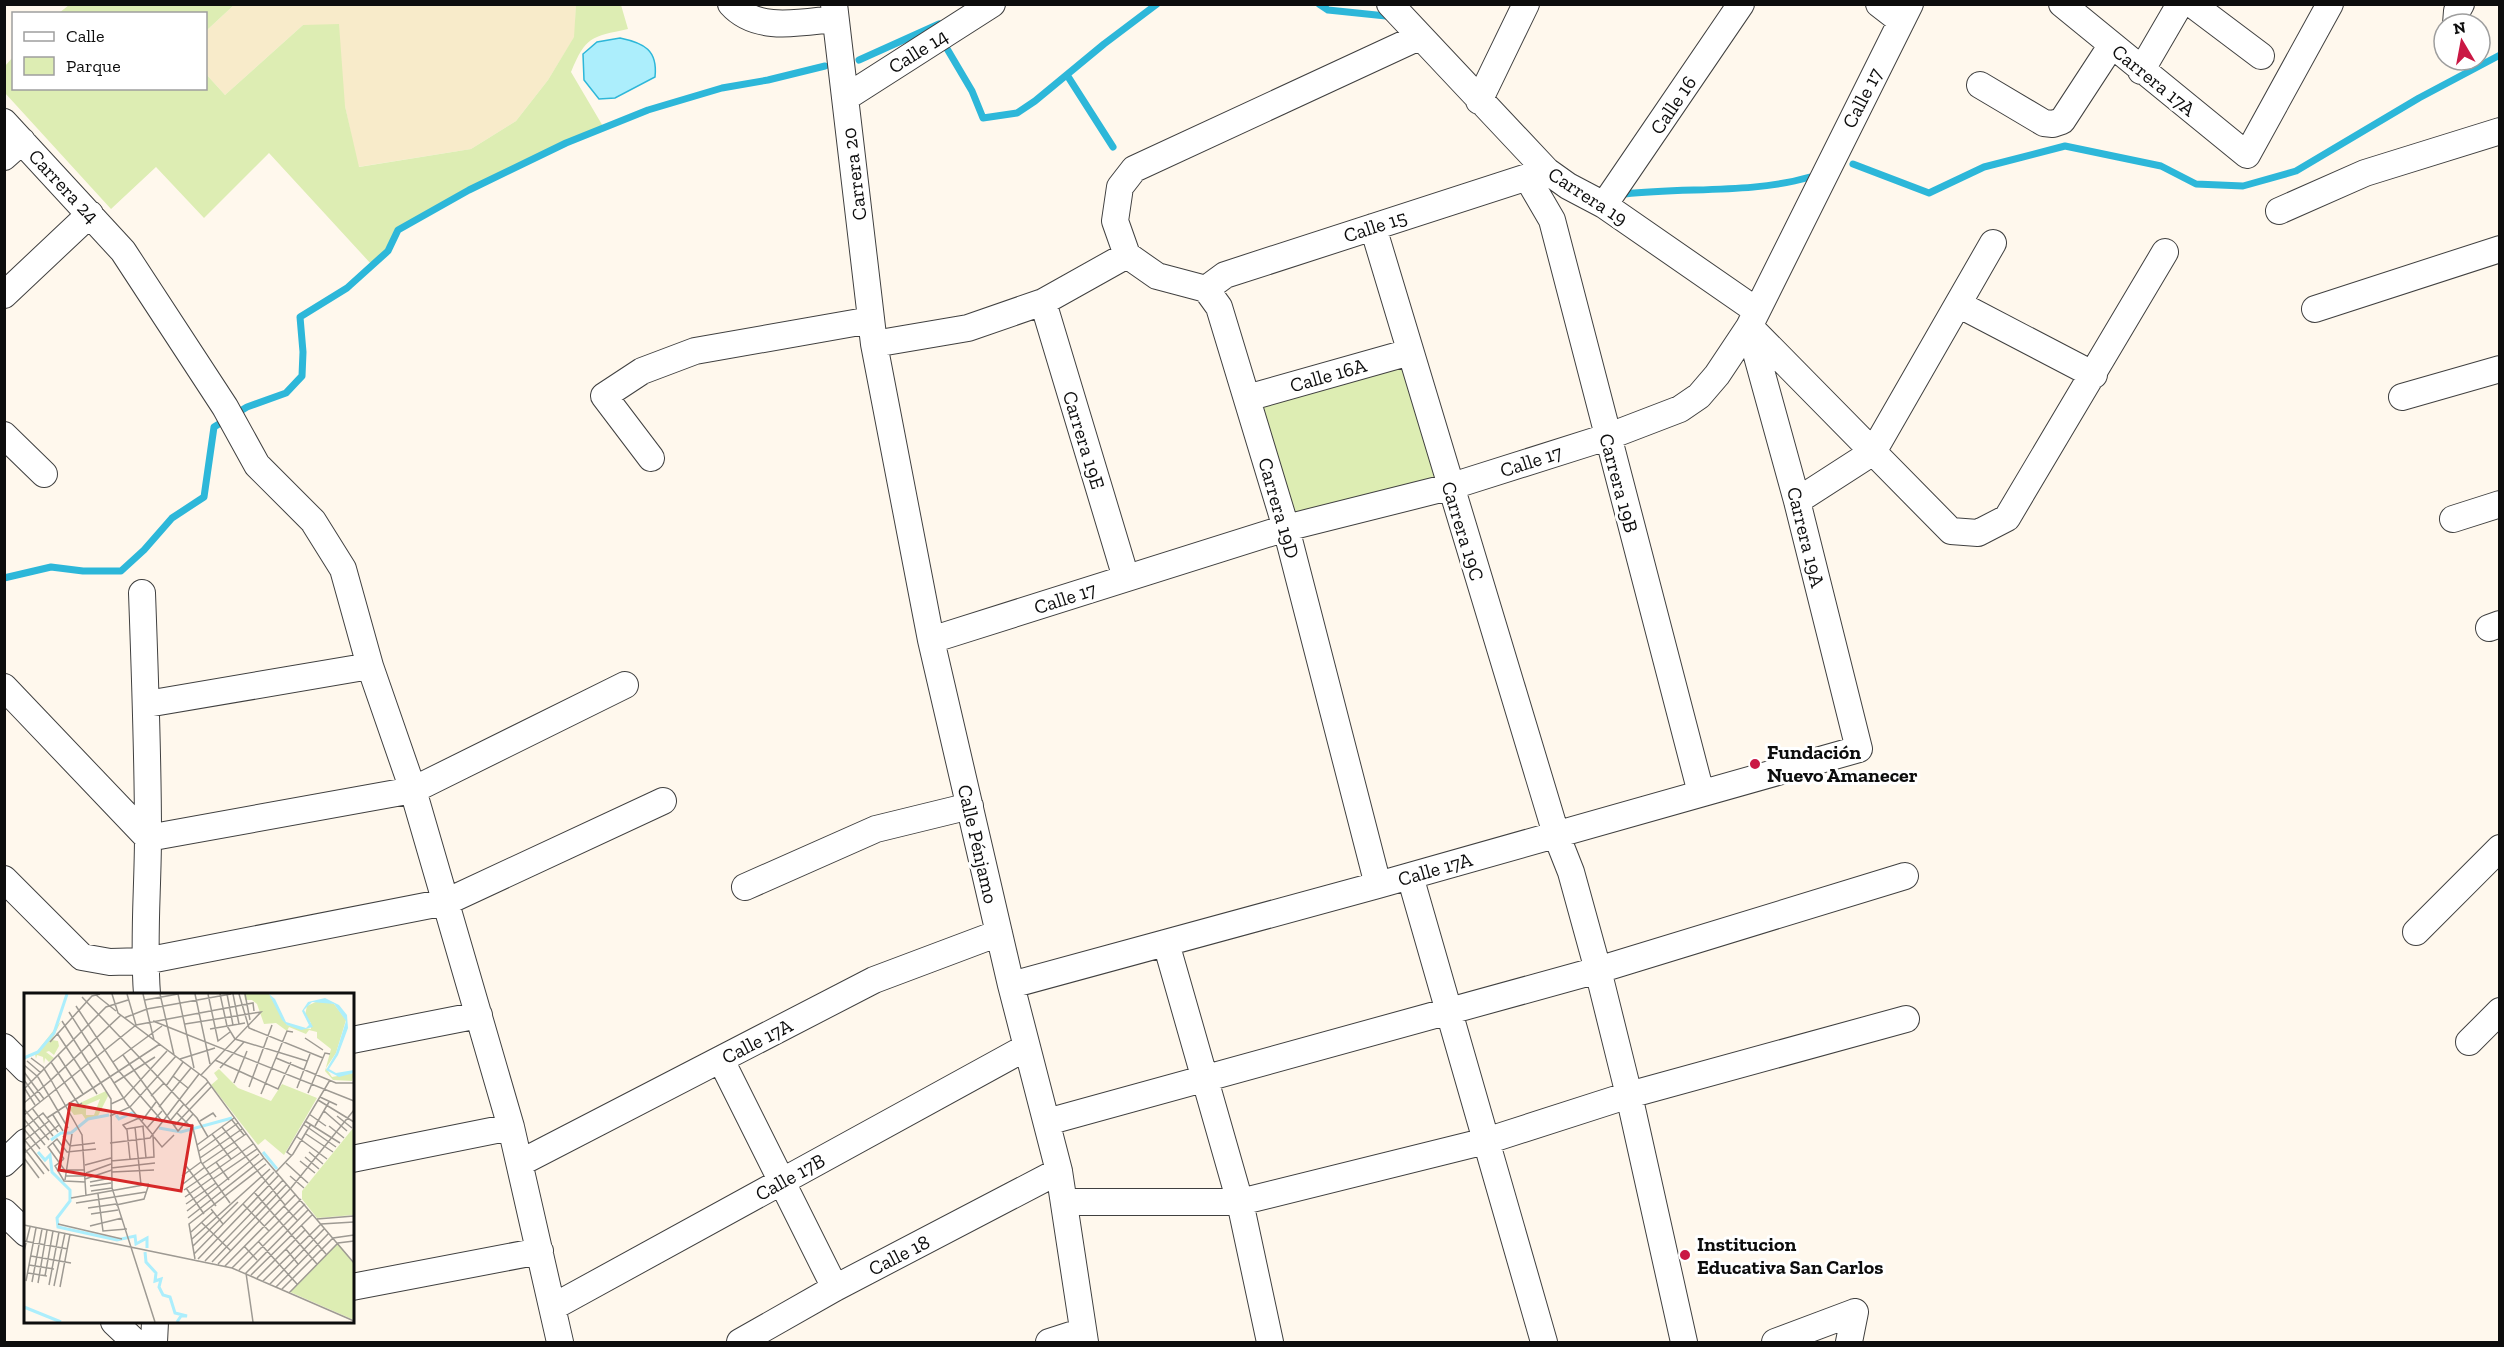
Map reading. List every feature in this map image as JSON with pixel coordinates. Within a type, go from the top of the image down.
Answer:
[{"type":"street","points":[[731,4],[752,18],[771,24],[834,12]]},
{"type":"street","name":"Calle 14","points":[[845,98],[992,4]]},
{"type":"street","name":"Carrera 19","points":[[1390,4],[1479,101],[1537,174],[1568,186],[1604,206],[1753,319],[1873,452],[1951,531],[1978,533],[2007,518],[2094,375]]},
{"type":"street","points":[[1479,101],[1526,4]]},
{"type":"street","name":"Calle 16","points":[[1604,206],[1742,4]]},
{"type":"street","points":[[1879,4],[1905,13]]},
{"type":"street","name":"Carrera 17A","points":[[2062,4],[2141,71],[2247,155],[2330,4]]},
{"type":"street","points":[[2141,71],[2180,4]]},
{"type":"street","points":[[2192,4],[2261,56]]},
{"type":"street","name":"Carrera 20","points":[[834,12],[873,332]]},
{"type":"street","name":"Calle 17","points":[[932,640],[1286,528],[1449,487],[1607,437],[1680,409],[1699,396],[1717,375],[1753,319],[1905,13]]},
{"type":"street","points":[[1206,289],[1157,276],[1127,255],[1115,220],[1119,187],[1134,169],[1419,37]]},
{"type":"street","points":[[1980,85],[2044,123],[2053,124],[2062,121],[2111,46]]},
{"type":"street","name":"Carrera 24","points":[[4,122],[13,149],[90,214],[123,251],[225,407],[257,465],[313,521],[343,569],[370,666],[413,790],[511,1127],[560,1342]]},
{"type":"street","points":[[2279,211],[2365,173],[2499,131]]},
{"type":"street","name":"Calle 15","points":[[1206,289],[1225,275],[1537,174]]},
{"type":"street","name":"Carrera 19B","points":[[1537,174],[1552,220],[1701,793]]},
{"type":"street","points":[[4,295],[90,214]]},
{"type":"street","name":"Carrera 19C","points":[[1373,227],[1449,487],[1556,834],[1571,872],[1629,1095],[1684,1342]]},
{"type":"street","points":[[1797,501],[1873,452],[1993,243]]},
{"type":"street","points":[[2315,309],[2499,249]]},
{"type":"street","points":[[1958,304],[2094,375],[2165,252]]},
{"type":"street","points":[[651,458],[604,396],[642,371],[695,351],[873,332],[968,328],[1043,302],[1127,255]]},
{"type":"street","name":"Carrera 19D","points":[[1206,289],[1219,307],[1286,528],[1378,885]]},
{"type":"street","name":"Carrera 19E","points":[[1043,302],[1126,578]]},
{"type":"street","name":"Carrera 19A","points":[[1753,319],[1859,749]]},
{"type":"street","name":"Calle Pénjamo","points":[[873,332],[932,640],[1011,985],[1059,1171],[1084,1337]]},
{"type":"street","name":"Calle 16A","points":[[1247,398],[1410,352]]},
{"type":"street","points":[[2403,397],[2499,369]]},
{"type":"street","points":[[4,435],[44,474]]},
{"type":"street","points":[[2453,519],[2499,504]]},
{"type":"street","points":[[142,593],[147,704],[148,838],[145,962],[147,993]]},
{"type":"street","points":[[147,704],[370,666]]},
{"type":"street","points":[[148,838],[413,790],[625,685]]},
{"type":"street","points":[[4,687],[148,838]]},
{"type":"street","name":"Calle 17A","points":[[1011,985],[1378,885],[1859,749]]},
{"type":"street","points":[[4,879],[82,957],[110,962],[145,962],[446,902],[663,801]]},
{"type":"street","points":[[745,887],[876,829],[970,806]]},
{"type":"street","points":[[2416,932],[2499,848]]},
{"type":"street","points":[[1410,876],[1544,1342]]},
{"type":"street","points":[[1047,1122],[1598,970],[1905,876]]},
{"type":"street","name":"Calle 17A","points":[[520,1163],[874,980],[999,933]]},
{"type":"street","points":[[1166,943],[1240,1202],[1270,1342]]},
{"type":"street","points":[[2469,1042],[2499,1011]]},
{"type":"street","points":[[354,1040],[479,1015]]},
{"type":"street","points":[[1064,1202],[1240,1202],[1486,1141],[1629,1095],[1906,1019]]},
{"type":"street","points":[[4,1047],[24,1067]]},
{"type":"street","name":"Calle 17B","points":[[553,1307],[1027,1047]]},
{"type":"street","points":[[721,1060],[835,1288]]},
{"type":"street","points":[[354,1159],[511,1127]]},
{"type":"street","points":[[4,1163],[24,1144]]},
{"type":"street","name":"Calle 18","points":[[740,1342],[835,1288],[1059,1171]]},
{"type":"street","points":[[4,1212],[24,1231]]},
{"type":"street","points":[[354,1287],[540,1251]]},
{"type":"street","points":[[1775,1342],[1855,1312],[1849,1342]]},
{"type":"street","points":[[115,1323],[135,1342]]},
{"type":"street","points":[[1048,1342],[1084,1337]]},
{"type":"shaded area","points":[[234,5],[576,5],[575,36],[548,80],[516,121],[471,149],[358,167],[345,106],[303,25],[225,95],[207,75],[207,30]]},
{"type":"green space","points":[[69,4],[234,5],[207,30],[207,12],[60,12]]},
{"type":"green space","points":[[576,5],[621,5],[628,29],[591,40],[581,51],[571,72],[604,128],[566,143],[469,190],[398,230],[388,251],[372,265],[269,153],[204,218],[156,167],[111,209],[5,93],[5,66],[12,58],[12,90],[207,90],[207,75],[225,95],[303,25],[339,24],[345,106],[359,167],[471,149],[516,121],[548,80],[574,37]]},
{"type":"green space","points":[[1404,359],[1439,476],[1290,519],[1256,403]]},
{"type":"water","points":[[620,38],[636,42],[648,49],[654,60],[655,77],[615,98],[599,99],[584,80],[583,54],[597,42]]},
{"type":"waterway","points":[[946,47],[972,91],[983,118],[1017,113],[1157,4]]},
{"type":"waterway","points":[[1319,4],[1328,10],[1386,16]]},
{"type":"waterway","points":[[859,60],[939,24]]},
{"type":"waterway","points":[[1853,164],[1929,193],[1984,167],[2065,146],[2161,166],[2196,184],[2243,186],[2296,171],[2419,98],[2500,55]]},
{"type":"waterway","points":[[4,578],[51,567],[83,571],[121,571],[144,550],[172,518],[204,497],[214,427],[247,407],[286,393],[302,376],[303,352],[300,317],[347,288],[388,251],[398,230],[469,190],[566,143],[648,110],[722,88],[825,66]]},
{"type":"waterway","points":[[1067,75],[1113,147]]},
{"type":"waterway","points":[[1625,194],[1765,186],[1810,177]]},
{"type":"place","name":"Fundación Nuevo Amanecer","points":[[1755,764]]},
{"type":"place","name":"Institucion Educativa San Carlos","points":[[1685,1255]]}]
